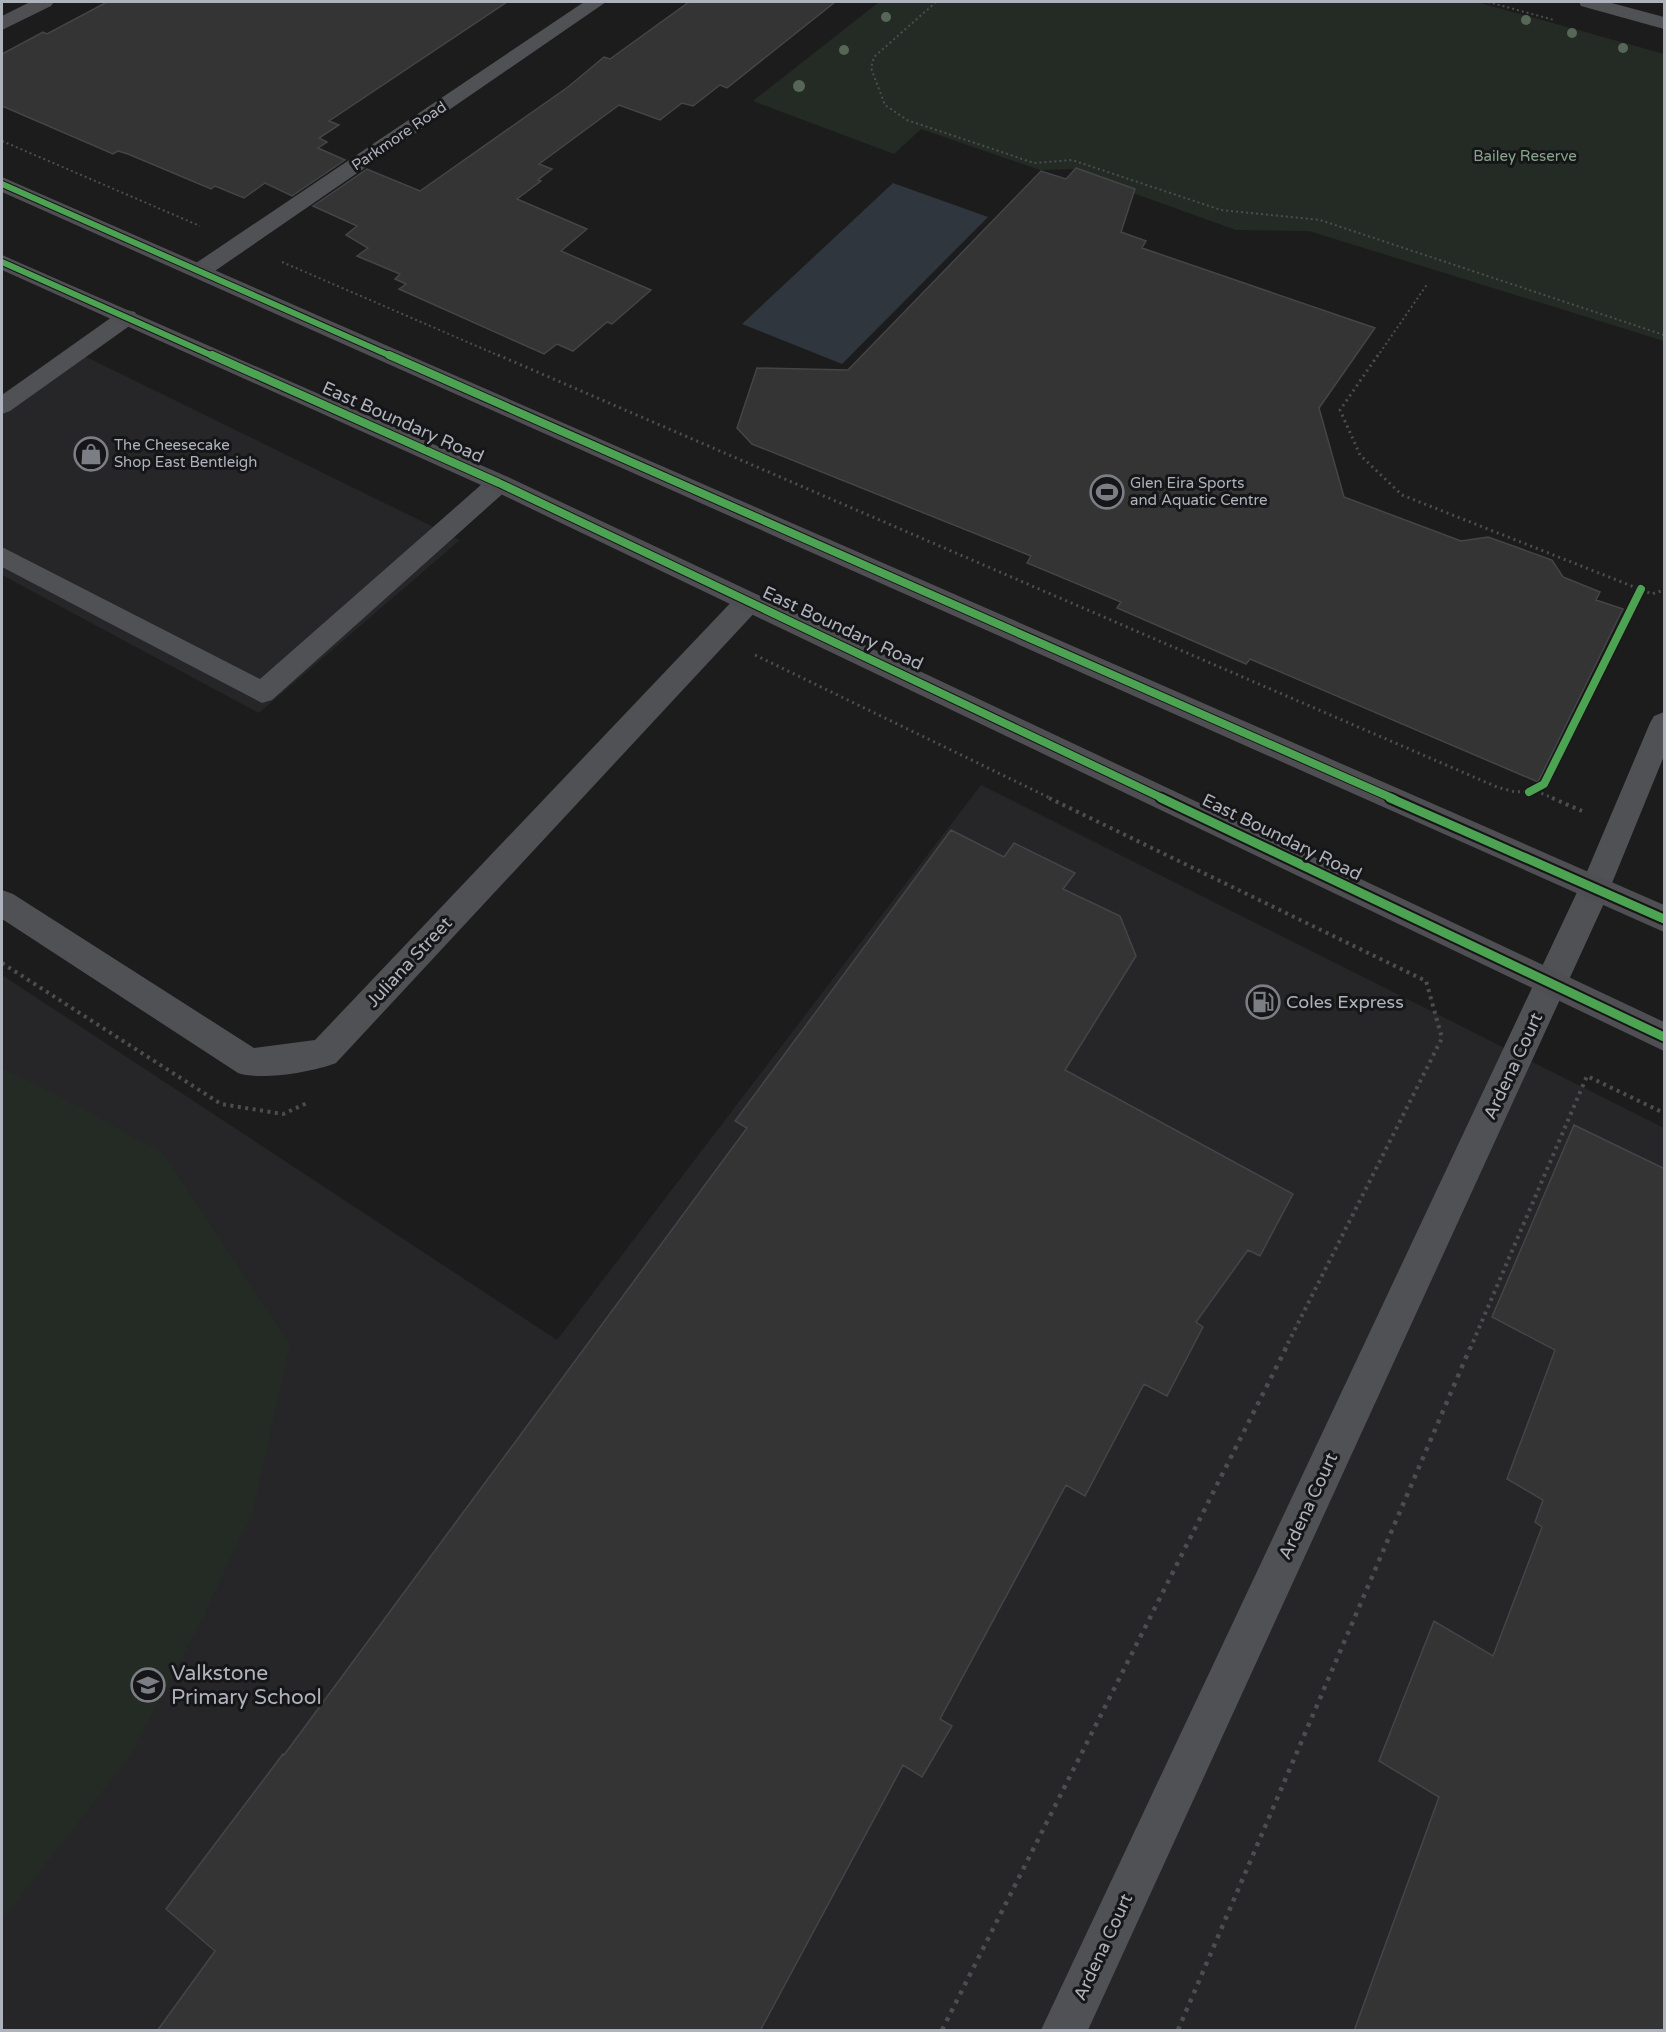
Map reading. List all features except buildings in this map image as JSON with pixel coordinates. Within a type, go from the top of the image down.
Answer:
[{"type":"main road","points":[[2,24],[44,2]]},
{"type":"main road","points":[[2,184],[201,270],[594,447],[1001,623],[1665,919]]},
{"type":"main road","name":"East Boundary Road","points":[[2,262],[499,483],[1665,1037]]},
{"type":"street","name":"Parkmore Road","points":[[201,270],[596,2]]},
{"type":"street","points":[[1588,2],[1665,23]]},
{"type":"street","name":"Juliana Street","points":[[2,903],[250,1063],[324,1053],[748,602]]},
{"type":"street","name":"Ardena Court","points":[[1064,2031],[1595,888]]},
{"type":"lane","points":[[2,406],[127,317]]},
{"type":"lane","points":[[2,556],[262,693],[499,483]]},
{"type":"lane","points":[[1595,888],[1665,723]]},
{"type":"path","points":[[936,2],[874,57],[871,68],[885,105],[908,120],[1034,163],[1072,160],[1221,210],[1320,220],[1665,335]]},
{"type":"path","points":[[2,141],[1497,787],[1554,798],[1620,829]]},
{"type":"path","points":[[1440,265],[1443,261]]},
{"type":"path","points":[[1428,283],[1340,410],[1360,454],[1402,495],[1652,594],[1665,590]]},
{"type":"path","points":[[1636,600],[1641,589]]},
{"type":"path","points":[[747,663],[755,654],[1426,981],[1442,1038],[942,2031]]},
{"type":"path","points":[[1530,792],[1544,784]]},
{"type":"path","points":[[2,963],[220,1104],[283,1114],[313,1100]]},
{"type":"path","points":[[1178,2031],[1587,1076],[1665,1113]]},
{"type":"shaded area","points":[[893,183],[988,217],[842,364],[742,324]]},
{"type":"shaded area","points":[[70,349],[460,540],[259,713],[2,575],[2,394]]},
{"type":"shaded area","points":[[981,785],[1664,1128],[1664,2030],[2,2030],[2,975],[557,1340]]},
{"type":"green space","name":"Bailey Reserve","points":[[879,2],[1477,2],[1664,54],[1664,341],[1309,231],[1236,230],[1133,193],[1134,189],[1076,169],[1040,170],[921,129],[894,154],[753,101]]},
{"type":"green space","points":[[2,1069],[46,1089],[163,1153],[290,1345],[252,1514],[199,1625],[128,1759],[2,1920]]},
{"type":"cycle path","points":[[2,184],[1664,919]]},
{"type":"cycle path","points":[[2,262],[499,483],[1664,1037]]},
{"type":"cycle path","points":[[1529,792],[1544,784],[1641,589]]},
{"type":"place","name":"The Cheesecake Shop East Bentleigh","points":[[91,454]]},
{"type":"place","name":"Glen Eira Sports and Aquatic Centre","points":[[1107,492]]},
{"type":"place","name":"Coles Express","points":[[1263,1002]]},
{"type":"place","name":"Valkstone Primary School","points":[[148,1685]]}]
